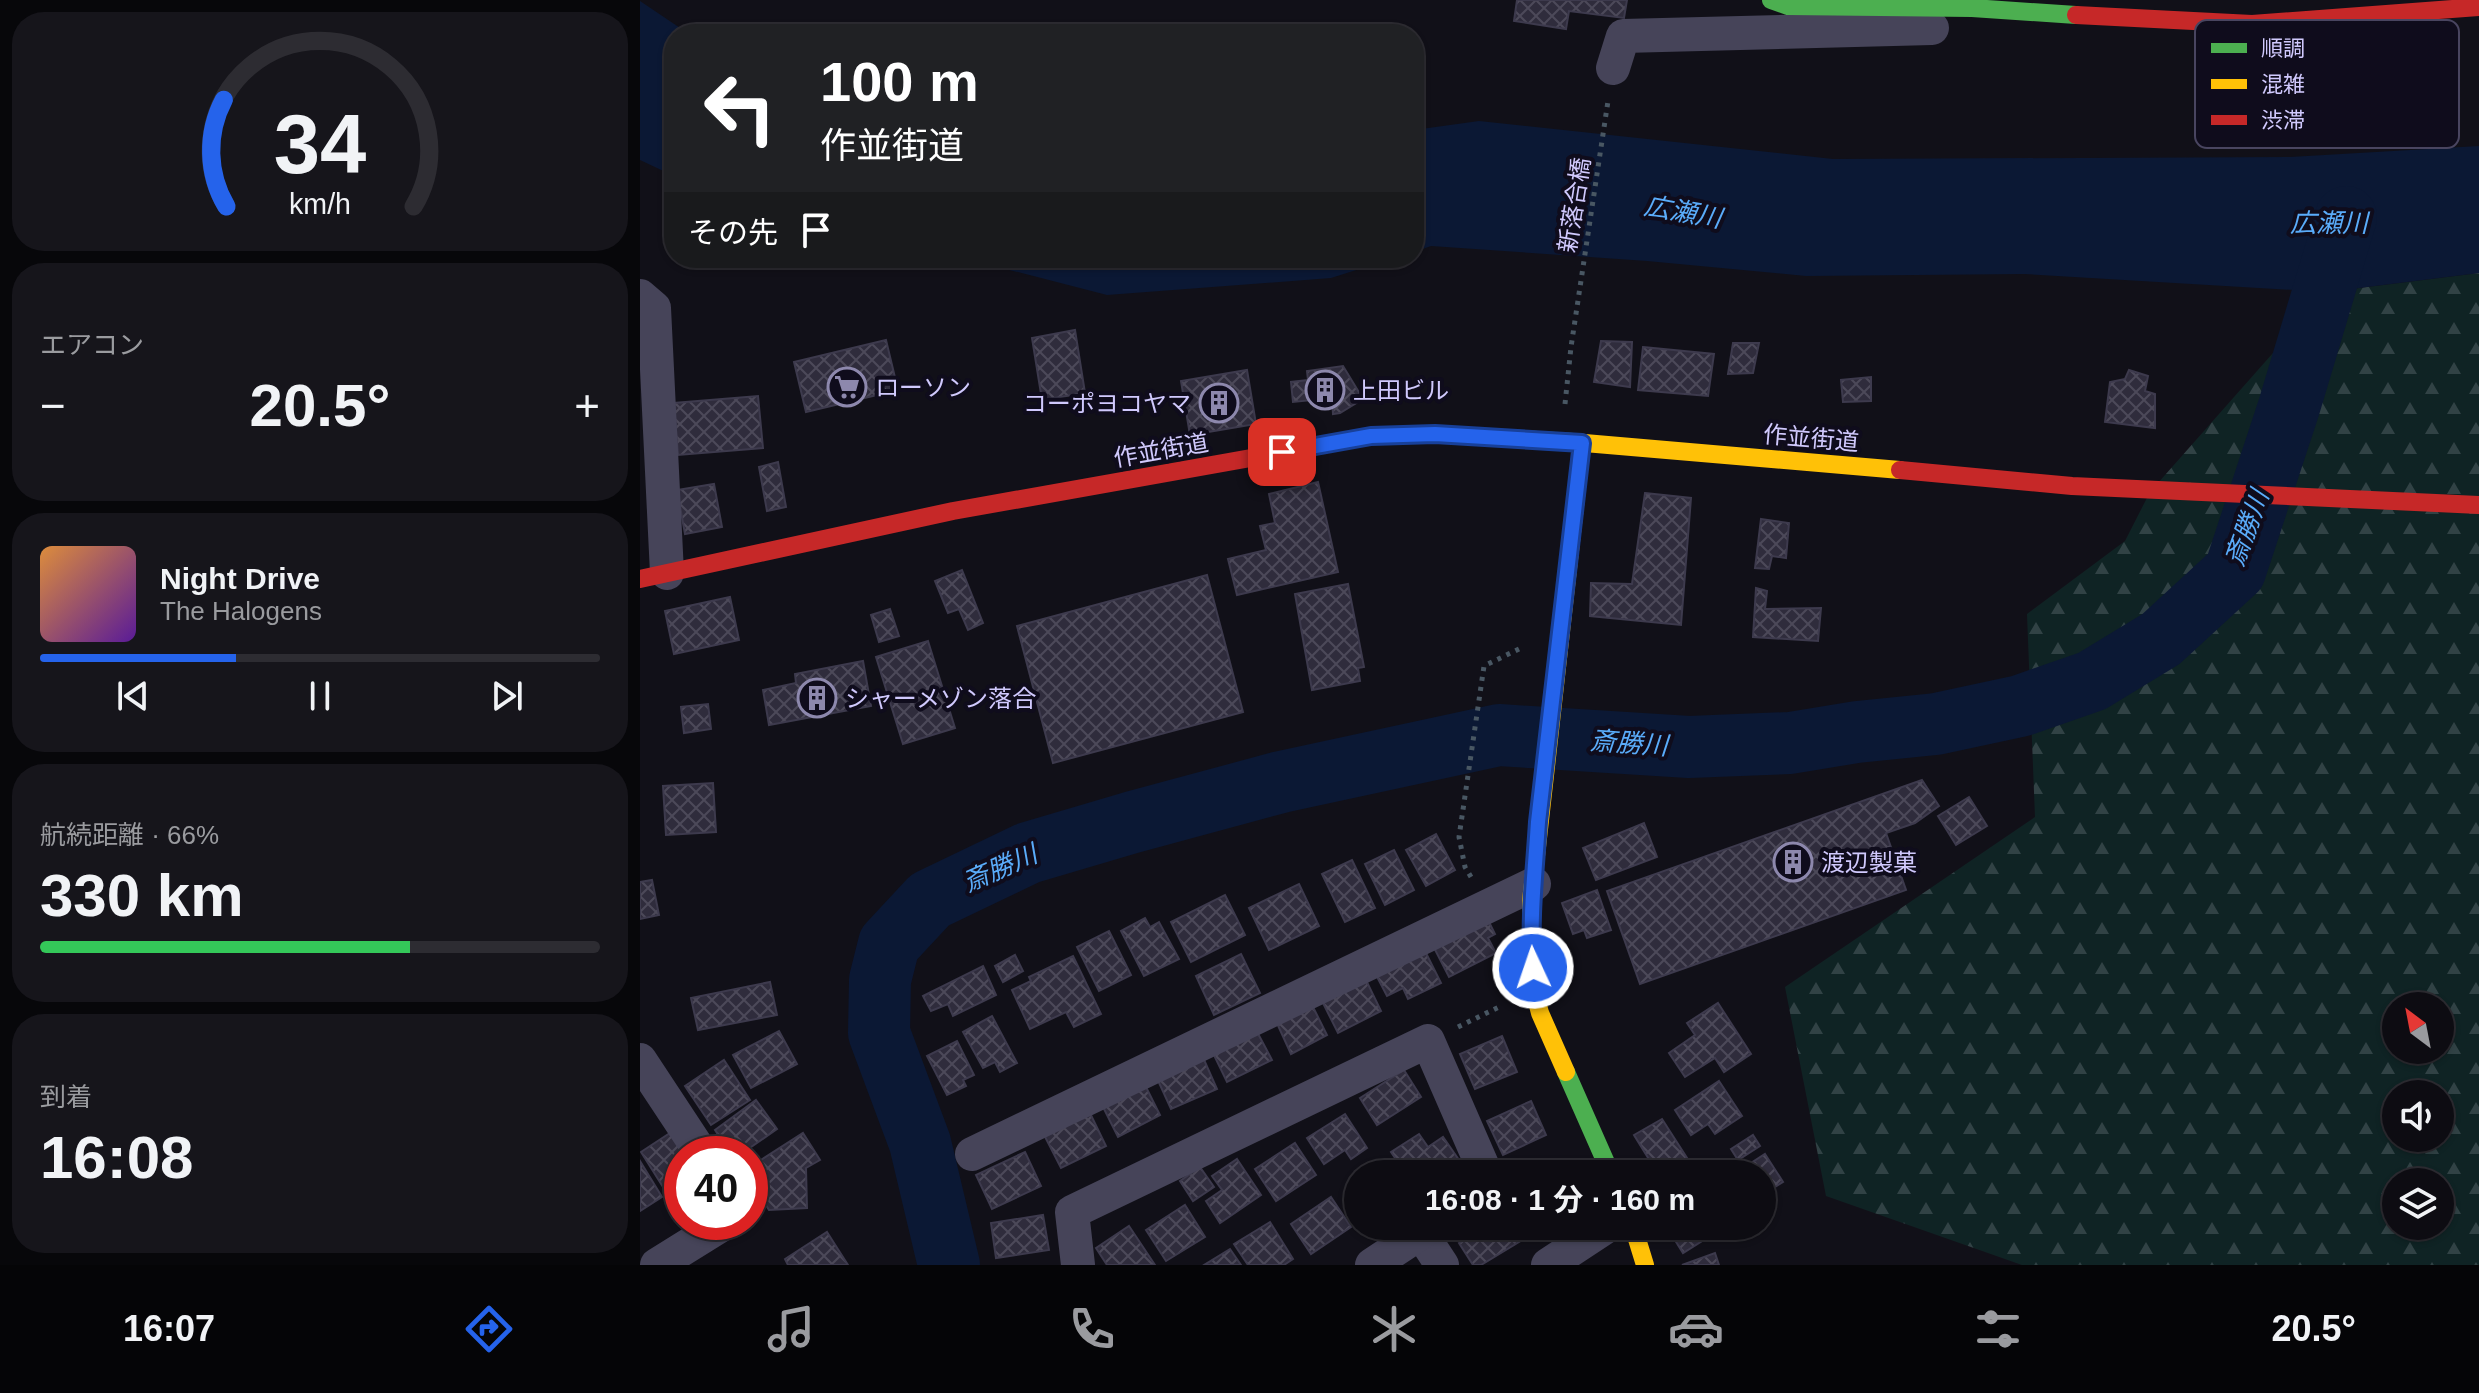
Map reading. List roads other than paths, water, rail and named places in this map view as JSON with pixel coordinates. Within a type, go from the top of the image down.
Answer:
[{"type":"street","points":[[1771,0],[1788,6],[1960,8],[2195,22]]},
{"type":"street","points":[[2305,20],[2479,7]]},
{"type":"street","points":[[1613,68],[1623,36],[1948,28],[1960,8]]},
{"type":"street","points":[[640,296],[654,308],[654,576]]},
{"type":"street","name":"作並街道","points":[[654,576],[953,511],[1371,436],[1435,434],[1582,443],[2072,486],[2479,505]]},
{"type":"street","points":[[1582,443],[1538,822],[1531,931],[1534,990],[1540,1013],[1605,1160]]},
{"type":"street","points":[[972,1154],[1534,884]]},
{"type":"street","points":[[1078,1265],[1072,1212],[1428,1041],[1480,1160]]},
{"type":"street","points":[[640,1060],[690,1136]]},
{"type":"street","points":[[657,1265],[697,1240]]},
{"type":"street","points":[[1372,1265],[1410,1240]]},
{"type":"street","points":[[1431,1240],[1442,1265]]},
{"type":"street","points":[[1548,1265],[1586,1240]]},
{"type":"street","points":[[1637,1240],[1645,1265]]},
{"type":"water","points":[[640,1],[674,24],[664,24],[664,171],[640,160]]},
{"type":"water","name":"広瀬川","points":[[1479,121],[1833,159],[2290,157],[2479,146],[2479,273],[2327,292],[2024,274],[1806,276],[1647,261],[1431,246],[1424,248],[1424,129]]},
{"type":"water","points":[[1002,268],[1362,268],[1331,278],[1107,295]]},
{"type":"waterway","name":"斎勝川","points":[[949,1265],[920,1143],[879,1033],[880,980],[889,944],[930,900],[1028,853],[1133,822],[1281,782],[1499,735],[1689,747],[1790,743],[1936,724],[2020,706],[2092,681],[2161,639],[2235,571],[2289,407],[2346,217]]},
{"type":"place","name":"ローソン","points":[[847,387]]},
{"type":"place","name":"上田ビル","points":[[1325,390]]},
{"type":"place","name":"コーポヨコヤマ","points":[[1219,403]]},
{"type":"place","name":"シャーメゾン落合","points":[[817,698]]},
{"type":"place","name":"渡辺製菓","points":[[1793,862]]}]
